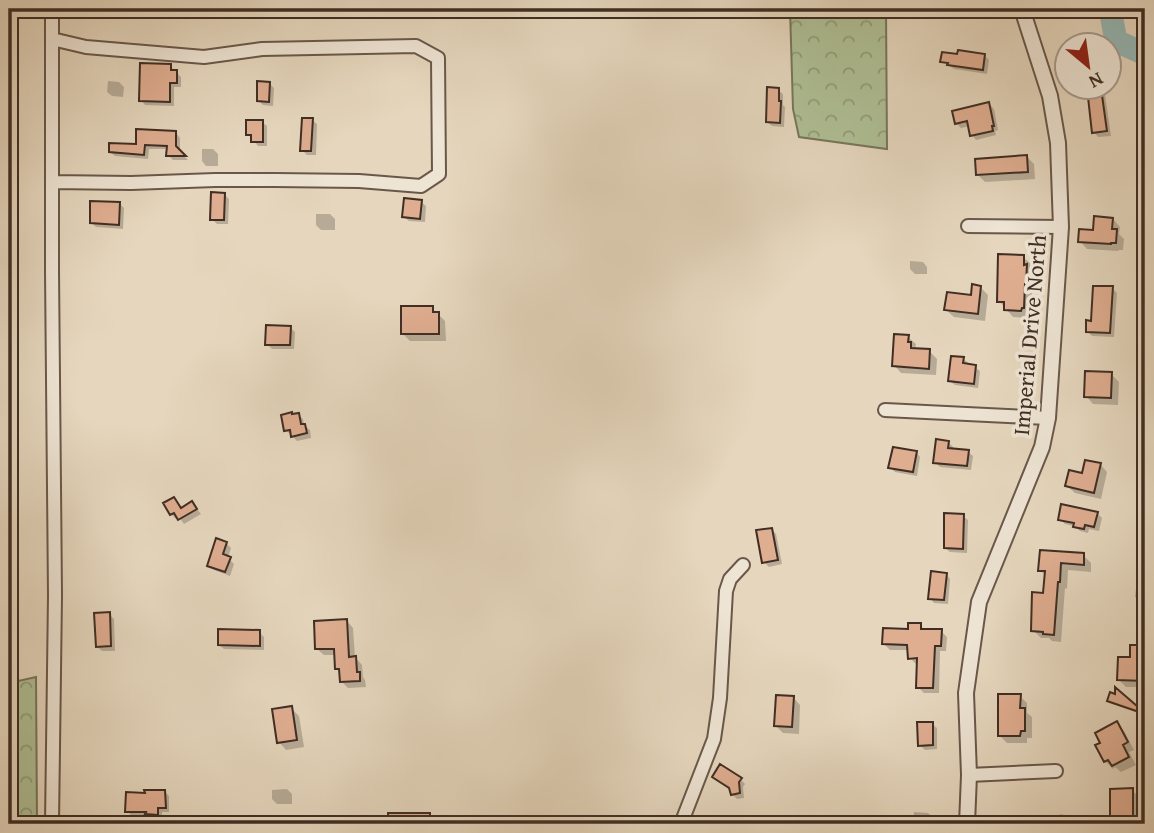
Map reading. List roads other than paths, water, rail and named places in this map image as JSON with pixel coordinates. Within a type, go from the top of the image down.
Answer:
[{"type":"street","points":[[52,9],[55,595],[52,824]]},
{"type":"street","name":"Imperial Drive North","points":[[967,824],[969,775],[966,693],[979,602],[1042,447],[1048,418],[1060,227],[1059,143],[1050,96],[1022,9]]},
{"type":"street","points":[[52,39],[86,47],[204,57],[262,49],[416,46],[438,58],[440,141],[439,174],[421,186],[359,181],[275,180],[52,182]]},
{"type":"street","points":[[968,226],[1060,227]]},
{"type":"street","points":[[885,410],[1048,418]]},
{"type":"street","points":[[681,824],[714,739],[720,698],[726,591],[730,579],[743,565]]},
{"type":"street","points":[[969,775],[1056,771]]},
{"type":"waterway","points":[[1110,9],[1116,41],[1145,54]]},
{"type":"waterway","points":[[9,745],[13,746],[17,758]]}]
